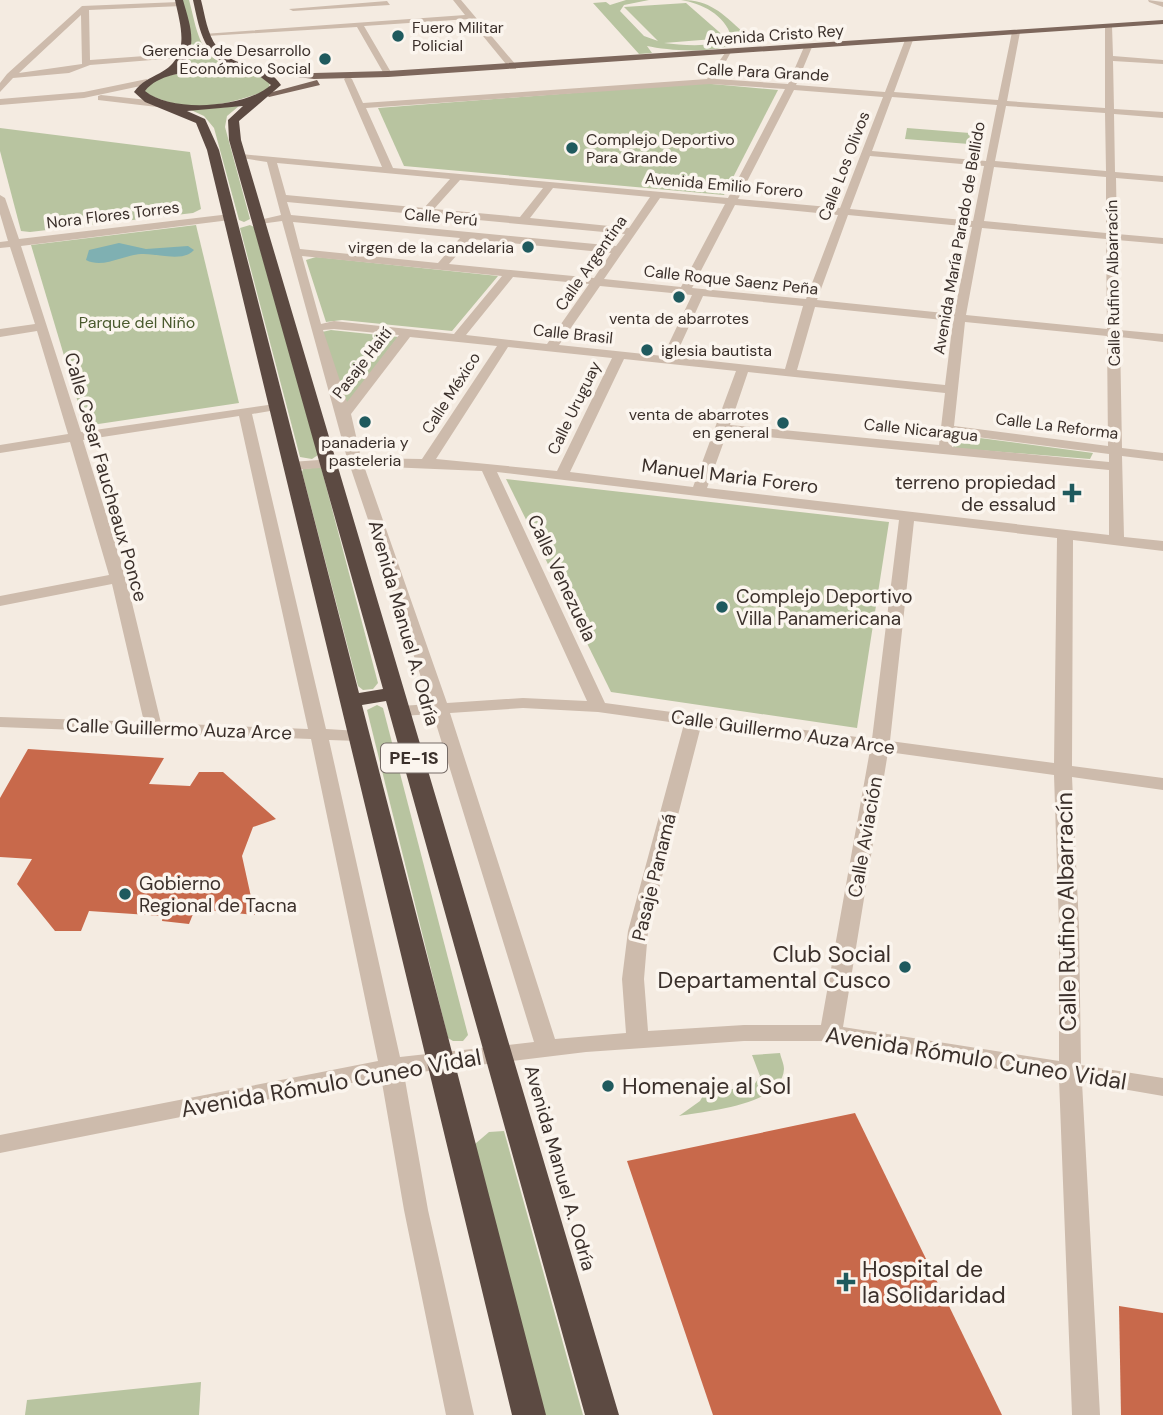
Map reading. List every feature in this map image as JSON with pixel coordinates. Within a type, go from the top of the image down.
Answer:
[{"type":"highway","points":[[179,2],[188,35],[186,55],[182,62],[140,89],[141,95],[162,105],[213,107],[263,96],[274,89],[275,81],[225,61],[215,54],[197,0]]},
{"type":"highway","points":[[153,80],[196,70],[251,71]]},
{"type":"highway","name":"Avenida Manuel A. Odría","points":[[263,96],[233,120],[235,140],[602,1415]]},
{"type":"highway","name":"PE-1S","points":[[162,105],[194,116],[206,128],[529,1415]]},
{"type":"highway","points":[[231,220],[260,221]]},
{"type":"highway","points":[[351,700],[398,702]]},
{"type":"main road","name":"Avenida Cristo Rey","points":[[263,96],[348,79],[388,75],[1163,22]]},
{"type":"main road","name":"Avenida Cristo Rey","points":[[251,71],[314,76],[388,75]]},
{"type":"street","points":[[289,0],[302,26]]},
{"type":"street","points":[[457,0],[513,67]]},
{"type":"street","points":[[1152,0],[1163,5]]},
{"type":"street","points":[[293,9],[386,1],[397,19]]},
{"type":"street","points":[[0,89],[10,76],[85,8],[179,2]]},
{"type":"street","points":[[85,8],[86,63]]},
{"type":"street","points":[[206,33],[469,16]]},
{"type":"street","points":[[206,33],[469,16]]},
{"type":"street","points":[[359,24],[388,75]]},
{"type":"street","name":"Calle Rufino Albarracín","points":[[1108,26],[1117,541]]},
{"type":"street","name":"Avenida María Parado de Bellido","points":[[945,450],[959,318],[1016,32]]},
{"type":"street","name":"Calle Los Olivos","points":[[790,374],[810,303],[909,40]]},
{"type":"street","points":[[685,291],[791,87],[808,47]]},
{"type":"street","points":[[710,80],[727,52]]},
{"type":"street","points":[[10,76],[69,70],[86,63],[186,55]]},
{"type":"street","points":[[1109,58],[1163,62]]},
{"type":"street","points":[[348,79],[389,171]]},
{"type":"street","points":[[56,98],[153,80]]},
{"type":"street","name":"Calle Para Grande","points":[[361,106],[710,80],[1163,115]]},
{"type":"street","points":[[0,102],[56,98],[108,99],[162,105]]},
{"type":"street","points":[[866,153],[1163,179]]},
{"type":"street","name":"Avenida Emilio Forero","points":[[241,157],[1163,241]]},
{"type":"street","name":"Avenida Manuel A. Odría","points":[[271,160],[285,218],[344,414],[355,461],[440,708],[547,1048]]},
{"type":"street","points":[[426,212],[457,177]]},
{"type":"street","points":[[523,221],[550,185]]},
{"type":"street","name":"Calle Argentina","points":[[550,349],[657,195]]},
{"type":"street","name":"Calle Cesar Faucheaux Ponce","points":[[0,198],[7,244],[42,327],[118,579],[154,729]]},
{"type":"street","points":[[281,198],[632,231]]},
{"type":"street","name":"Calle Perú","points":[[260,221],[285,218],[619,250]]},
{"type":"street","name":"Nora Flores Torres","points":[[7,244],[231,220]]},
{"type":"street","points":[[441,266],[469,235]]},
{"type":"street","name":"Calle Roque Saenz Peña","points":[[296,252],[1163,338]]},
{"type":"street","points":[[456,339],[510,273]]},
{"type":"street","points":[[666,362],[699,292]]},
{"type":"street","name":"Calle Brasil","points":[[316,328],[334,325],[951,390]]},
{"type":"street","points":[[0,333],[42,327]]},
{"type":"street","name":"Pasaje Haití","points":[[344,414],[407,333]]},
{"type":"street","name":"Calle México","points":[[427,462],[504,344]]},
{"type":"street","name":"Calle Uruguay","points":[[562,475],[619,357]]},
{"type":"street","points":[[699,491],[743,370]]},
{"type":"street","points":[[0,449],[277,406]]},
{"type":"street","points":[[245,411],[391,1067],[416,1210],[460,1415]]},
{"type":"street","name":"Calle Nicaragua","points":[[722,428],[1116,467]]},
{"type":"street","name":"Calle La Reforma","points":[[947,429],[1163,457]]},
{"type":"street","name":"Manuel Maria Forero","points":[[291,466],[355,461],[427,462],[487,467],[1163,546]]},
{"type":"street","name":"Calle Venezuela","points":[[487,467],[598,707]]},
{"type":"street","name":"Calle Aviación","points":[[831,1033],[880,746],[907,516]]},
{"type":"street","name":"Calle Rufino Albarracín","points":[[1065,535],[1063,772],[1069,927],[1070,1073],[1086,1415]]},
{"type":"street","points":[[0,601],[118,579]]},
{"type":"street","name":"Calle Guillermo Auza Arce","points":[[398,702],[440,708],[523,704],[598,707],[1163,784]]},
{"type":"street","name":"Pasaje Panamá","points":[[638,1040],[633,979],[638,931],[694,718]]},
{"type":"street","name":"Calle Guillermo Auza Arce","points":[[0,722],[359,736]]},
{"type":"street","name":"Avenida Rómulo Cuneo Vidal","points":[[0,1144],[391,1067],[547,1048],[744,1032],[831,1033],[1163,1087]]},
{"type":"green space","points":[[179,0],[189,0],[205,49],[220,62],[231,67],[176,71],[184,66],[192,54]]},
{"type":"green space","points":[[626,0],[649,0],[624,5],[620,11],[644,36],[658,41],[624,7],[686,3],[726,38],[664,43],[708,44],[716,43],[731,36],[718,16],[696,4],[681,0],[700,2],[715,9],[743,32],[744,36],[725,47],[684,50],[647,46],[652,53],[639,54],[593,3],[606,2],[610,5]]},
{"type":"green space","points":[[227,70],[256,74],[270,83],[268,90],[206,106],[175,104],[144,92],[158,79],[169,76]]},
{"type":"green space","name":"Complejo Deportivo Para Grande","points":[[701,83],[778,90],[724,195],[404,166],[378,108]]},
{"type":"green space","points":[[239,106],[227,116],[225,127],[250,219],[244,222],[239,220],[214,128],[204,116],[191,110]]},
{"type":"green space","points":[[0,128],[190,152],[201,209],[193,213],[21,231],[0,151]]},
{"type":"green space","points":[[907,128],[970,133],[969,144],[905,139]]},
{"type":"green space","name":"Parque del Niño","points":[[196,225],[239,403],[85,426],[31,245]]},
{"type":"green space","points":[[250,225],[254,227],[318,455],[312,459],[300,457],[240,228]]},
{"type":"green space","points":[[316,257],[498,276],[452,331],[342,320],[326,322],[306,260]]},
{"type":"green space","points":[[331,330],[398,337],[347,404],[322,332]]},
{"type":"green space","points":[[957,435],[1093,453],[1090,459],[953,448]]},
{"type":"green space","points":[[321,467],[378,683],[373,689],[363,690],[358,686],[302,472],[303,469]]},
{"type":"green space","name":"Complejo Deportivo Villa Panamericana","points":[[506,479],[889,522],[857,728],[611,692]]},
{"type":"green space","points":[[377,705],[383,708],[468,1035],[463,1041],[448,1038],[367,710]]},
{"type":"green space","points":[[780,1053],[784,1069],[780,1081],[770,1091],[757,1099],[723,1109],[679,1116],[700,1101],[709,1085],[731,1089],[754,1085],[760,1076],[752,1055]]},
{"type":"green space","points":[[504,1131],[583,1415],[544,1415],[475,1144],[489,1132]]},
{"type":"green space","points":[[201,1382],[199,1415],[25,1415],[27,1400]]},
{"type":"water","points":[[119,243],[146,249],[188,246],[194,250],[176,257],[141,254],[99,263],[86,260],[89,250]]},
{"type":"building","name":"Gobierno Regional de Tacna","points":[[28,749],[164,758],[149,784],[190,786],[199,772],[223,772],[276,819],[253,827],[242,856],[255,915],[195,909],[189,924],[162,921],[163,916],[89,911],[81,931],[55,931],[17,884],[32,859],[0,857],[0,798]]},
{"type":"building","name":"Hospital de la Solidaridad","points":[[855,1113],[1002,1415],[713,1415],[627,1161]]},
{"type":"building","points":[[1119,1306],[1163,1313],[1163,1415],[1121,1415]]},
{"type":"place","name":"Fuero Militar Policial","points":[[398,36]]},
{"type":"place","name":"Gerencia de Desarrollo Económico Social","points":[[325,59]]},
{"type":"place","name":"Complejo Deportivo Para Grande","points":[[572,148]]},
{"type":"place","name":"virgen de la candelaria","points":[[528,247]]},
{"type":"place","name":"venta de abarrotes","points":[[679,297]]},
{"type":"place","name":"iglesia bautista","points":[[647,350]]},
{"type":"place","name":"panaderia y pasteleria","points":[[365,422]]},
{"type":"place","name":"venta de abarrotes en general","points":[[783,423]]},
{"type":"place","name":"terreno propiedad de essalud","points":[[1072,493]]},
{"type":"place","name":"Complejo Deportivo Villa Panamericana","points":[[722,607]]},
{"type":"place","name":"Gobierno Regional de Tacna","points":[[125,894]]},
{"type":"place","name":"Club Social Departamental Cusco","points":[[905,967]]},
{"type":"place","name":"Homenaje al Sol","points":[[608,1086]]},
{"type":"place","name":"Hospital de la Solidaridad","points":[[846,1282]]}]
